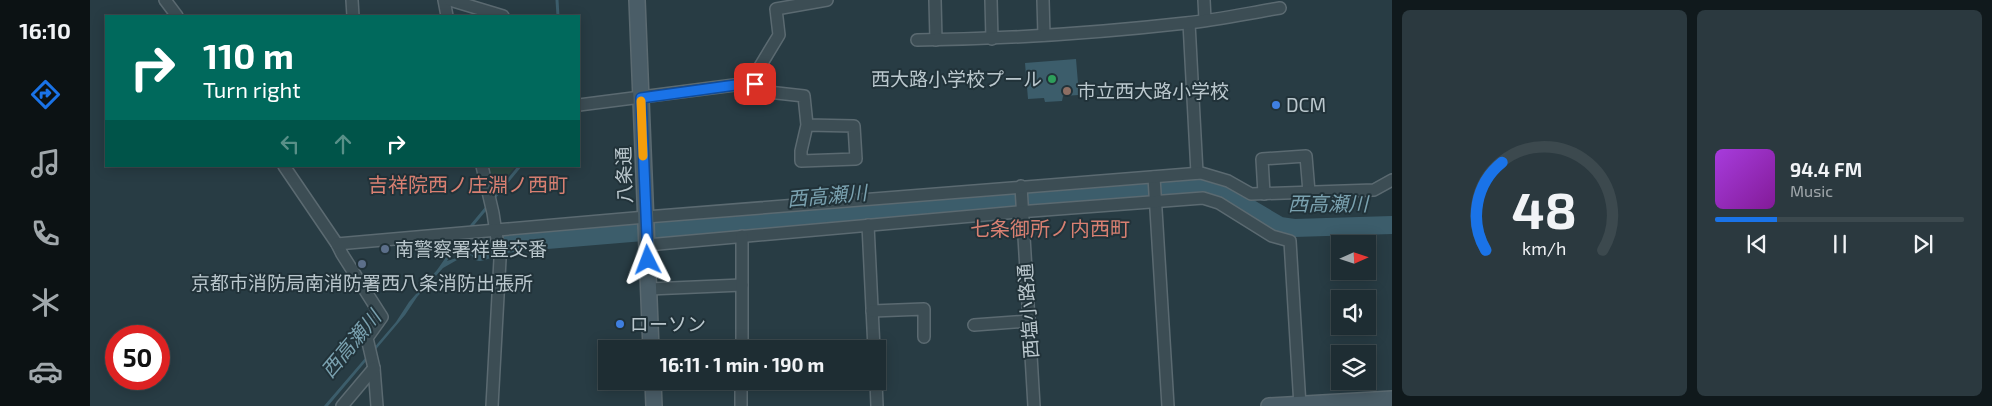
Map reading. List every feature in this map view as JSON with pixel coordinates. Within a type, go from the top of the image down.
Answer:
[{"type":"main road","name":"八条通","points":[[637,0],[652,340]]},
{"type":"main road","points":[[653,390],[654,406]]},
{"type":"main road","points":[[1269,406],[1392,399]]},
{"type":"street","points":[[165,0],[176,15]]},
{"type":"street","points":[[352,0],[353,15]]},
{"type":"street","points":[[444,0],[447,15]]},
{"type":"street","points":[[450,0],[500,15]]},
{"type":"street","points":[[750,83],[778,34],[776,9],[827,0]]},
{"type":"street","points":[[935,0],[936,40]]},
{"type":"street","points":[[991,0],[992,39]]},
{"type":"street","points":[[1043,0],[1044,35]]},
{"type":"street","points":[[1204,0],[1205,20]]},
{"type":"street","points":[[1252,0],[1253,13]]},
{"type":"street","points":[[917,40],[992,39],[1189,23],[1280,8]]},
{"type":"street","points":[[1189,23],[1197,173]]},
{"type":"street","points":[[580,105],[750,83],[768,92],[804,96],[807,125],[801,151],[801,161],[856,159],[854,126],[807,125]]},
{"type":"street","points":[[1264,194],[1262,159],[1306,156],[1309,192]]},
{"type":"street","points":[[285,167],[338,244],[342,254],[382,317],[367,338],[374,368],[376,406]]},
{"type":"street","points":[[482,167],[493,212],[500,255],[492,406]]},
{"type":"street","points":[[338,244],[474,232],[496,233],[646,217],[1197,173],[1214,175],[1251,194],[1374,190],[1392,180]]},
{"type":"street","points":[[1154,177],[1168,406]]},
{"type":"street","name":"西塩小路通","points":[[1021,186],[1034,406]]},
{"type":"street","points":[[648,245],[868,224],[1155,200],[1203,198],[1219,202],[1272,236],[1290,241],[1300,405]]},
{"type":"street","points":[[868,224],[874,340]]},
{"type":"street","points":[[742,236],[742,340]]},
{"type":"street","points":[[649,289],[742,285]]},
{"type":"street","points":[[872,311],[924,309],[924,337]]},
{"type":"street","points":[[974,325],[1029,321]]},
{"type":"street","points":[[342,406],[374,368]]},
{"type":"street","points":[[741,390],[741,406]]},
{"type":"street","points":[[876,390],[877,406]]},
{"type":"green space","points":[[487,167],[515,167],[493,193]]},
{"type":"water","name":"西大路小学校プール","points":[[1076,59],[1079,95],[1063,96],[1062,101],[1045,102],[1044,98],[1028,99],[1025,63]]},
{"type":"water","points":[[458,240],[460,240],[447,261],[494,246],[494,248],[457,260],[443,268],[328,406],[324,406],[396,322],[409,302],[437,270]]},
{"type":"waterway","points":[[557,0],[558,15]]},
{"type":"waterway","points":[[493,199],[519,167]]},
{"type":"waterway","name":"西高瀬川","points":[[480,252],[506,244],[523,242],[1041,199],[1209,188],[1236,200],[1280,226],[1294,228],[1392,225]]},
{"type":"waterway","points":[[468,230],[488,206]]},
{"type":"slow traffic","points":[[641,101],[643,156]]},
{"type":"place","name":"西大路小学校プール","points":[[1052,79]]},
{"type":"place","name":"市立西大路小学校","points":[[1067,91]]},
{"type":"place","name":"DCM","points":[[1276,105]]},
{"type":"place","name":"南警察署祥豊交番","points":[[385,249]]},
{"type":"place","name":"京都市消防局南消防署西八条消防出張所","points":[[362,264]]},
{"type":"place","name":"ローソン","points":[[620,324]]},
{"type":"district","name":"吉祥院西ノ庄淵ノ西町","points":[[468,185]]},
{"type":"district","name":"七条御所ノ内西町","points":[[1050,229]]},
{"type":"route","points":[[648,260],[641,98],[750,83],[755,84]]}]
